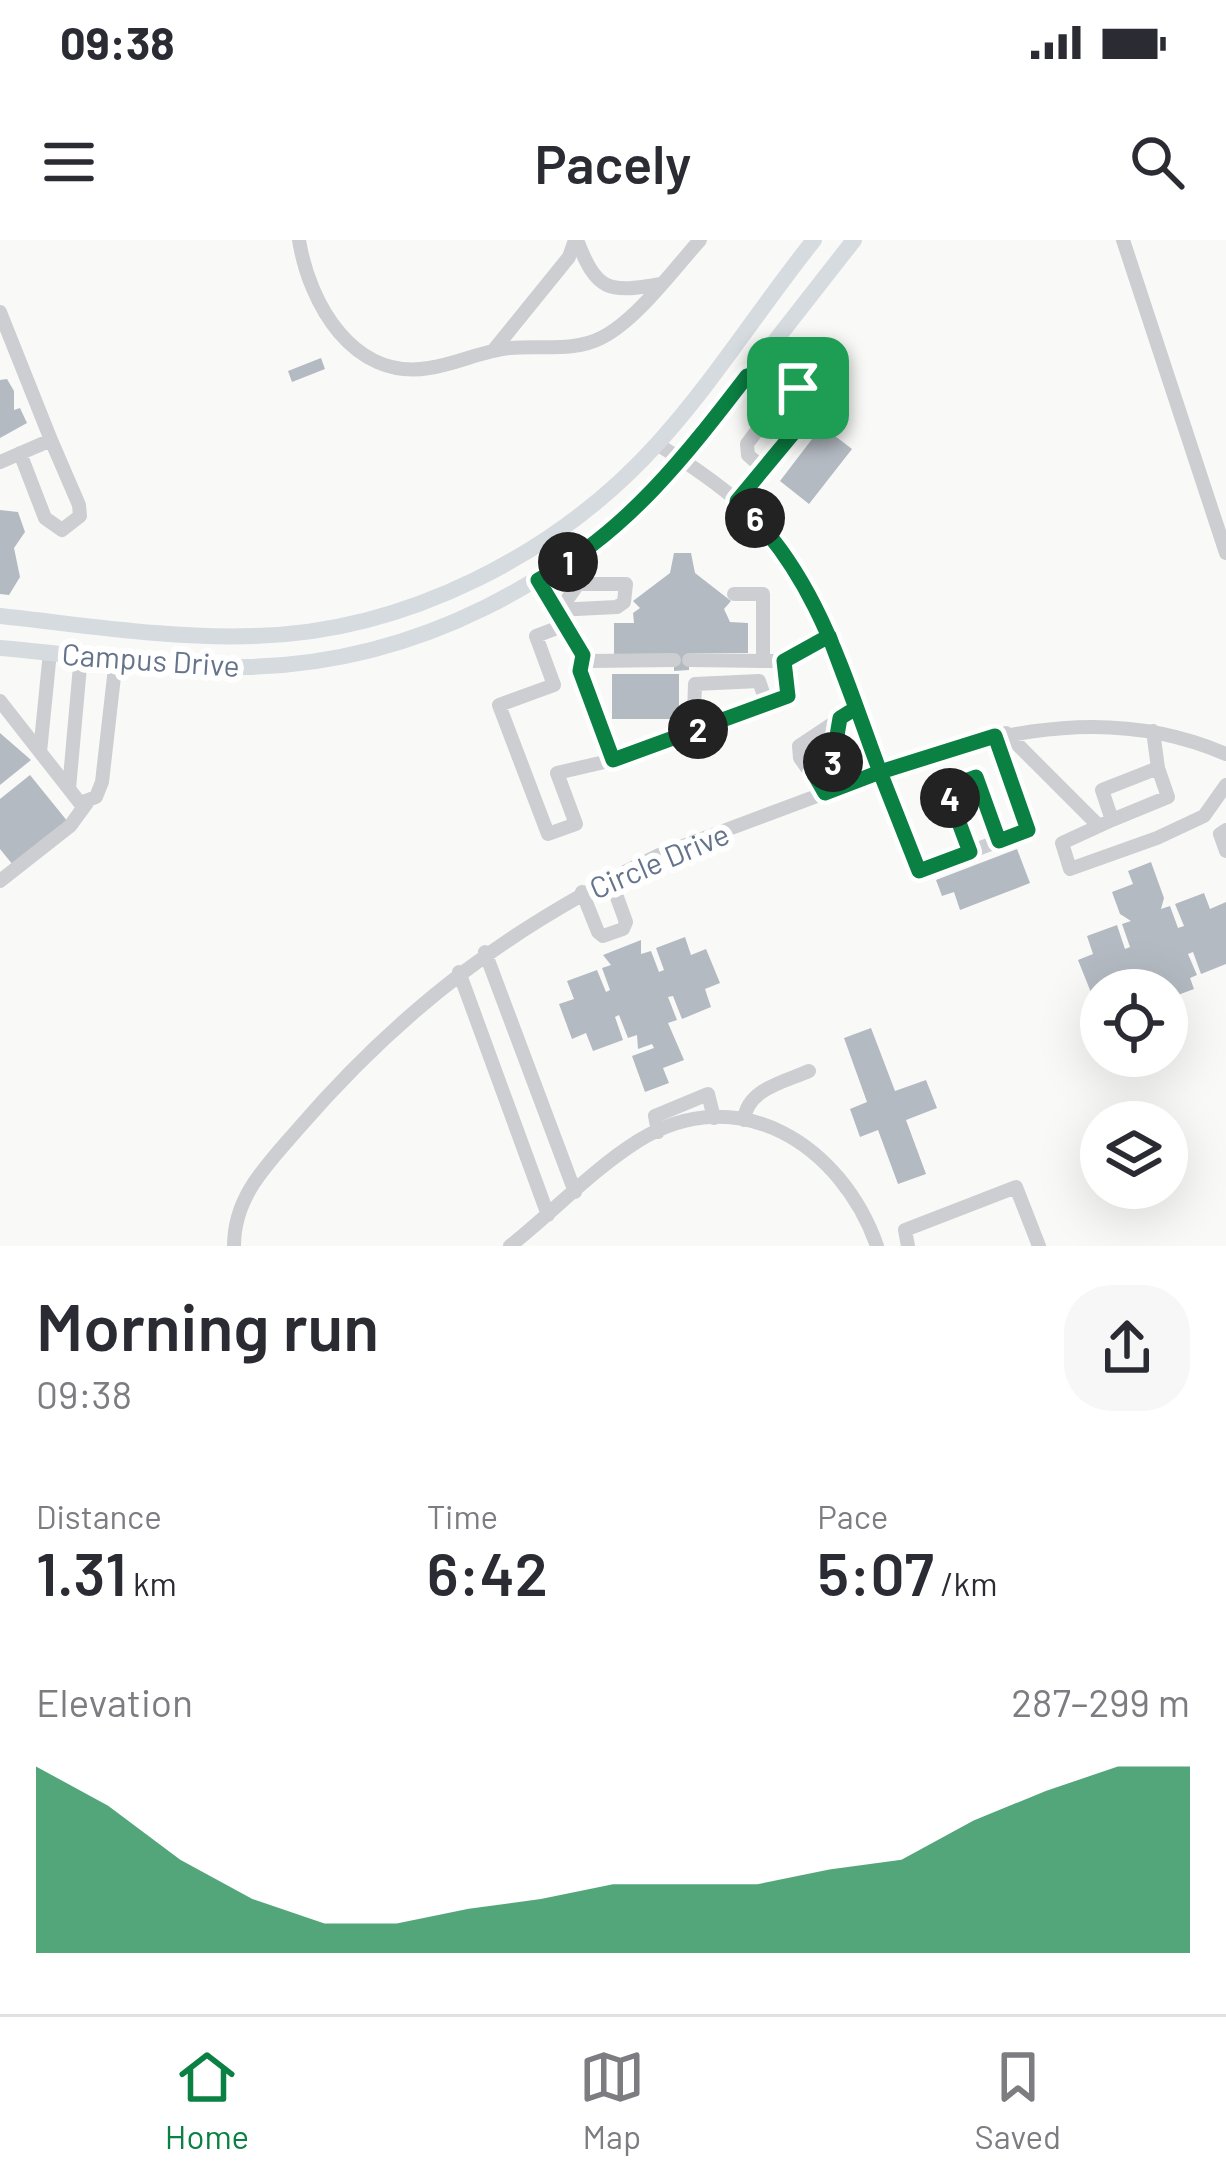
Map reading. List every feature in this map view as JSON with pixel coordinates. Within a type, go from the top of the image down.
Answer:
[{"type":"main road","name":"Campus Drive","points":[[0,616],[224,637],[337,627],[442,593],[515,560],[585,512],[657,444],[814,240]]},
{"type":"main road","name":"Campus Drive","points":[[0,648],[250,667],[338,656],[461,618],[538,580],[601,538],[682,460],[854,240]]},
{"type":"main road","points":[[771,299],[793,319]]},
{"type":"street","points":[[299,240],[326,318],[350,347],[390,367],[424,369],[492,352],[564,347],[602,338],[700,240]]},
{"type":"street","points":[[492,352],[569,256],[576,240]]},
{"type":"street","points":[[576,240],[592,277],[604,285],[621,291],[661,284]]},
{"type":"street","points":[[1123,242],[1226,553]]},
{"type":"street","points":[[0,312],[79,505],[80,516],[62,530],[44,518],[20,453]]},
{"type":"street","points":[[747,376],[780,400]]},
{"type":"street","points":[[737,501],[764,469],[813,407],[805,389],[791,389],[780,400],[746,449],[764,469]]},
{"type":"street","points":[[0,462],[51,440]]},
{"type":"street","points":[[657,444],[737,501],[799,575],[829,636],[919,871],[1028,830],[1000,735]]},
{"type":"street","points":[[538,580],[591,661],[784,661],[829,636]]},
{"type":"street","points":[[734,594],[763,594],[763,661]]},
{"type":"street","points":[[565,625],[536,636],[554,685],[500,705],[548,834],[576,824],[557,773],[613,760],[788,696],[784,661]]},
{"type":"street","points":[[40,752],[50,652]]},
{"type":"street","points":[[69,789],[82,655]]},
{"type":"street","points":[[583,655],[580,671],[613,760]]},
{"type":"street","points":[[0,701],[80,803],[96,796],[102,782],[116,659]]},
{"type":"street","points":[[700,728],[694,714],[695,684],[758,681],[767,704]]},
{"type":"street","points":[[825,793],[800,758],[799,746],[856,708]]},
{"type":"street","points":[[814,774],[832,765],[840,718]]},
{"type":"street","name":"Circle Drive","points":[[234,1246],[238,1211],[262,1170],[368,1053],[485,952],[610,878],[880,772],[1000,735],[1090,725],[1154,731],[1226,754]]},
{"type":"street","points":[[1154,731],[1158,768],[1168,797],[1063,843],[1070,869],[1204,816],[1226,785]]},
{"type":"street","points":[[1000,735],[1105,823]]},
{"type":"street","points":[[1105,823],[1102,790],[1158,768]]},
{"type":"street","points":[[970,852],[946,788],[976,777],[999,841]]},
{"type":"street","points":[[0,881],[70,826],[88,800]]},
{"type":"street","points":[[1226,830],[1220,834],[1226,851]]},
{"type":"street","points":[[582,892],[598,932],[603,936],[623,929],[626,922],[610,878]]},
{"type":"street","points":[[485,952],[575,1192]]},
{"type":"street","points":[[459,972],[548,1215]]},
{"type":"street","points":[[744,1120],[745,1109],[757,1094],[809,1071]]},
{"type":"street","points":[[506,1098],[536,1087]]},
{"type":"street","points":[[658,1132],[655,1116],[708,1094],[714,1118]]},
{"type":"street","points":[[510,1246],[615,1158],[658,1132],[714,1118],[744,1120],[788,1134],[832,1165],[852,1190],[877,1246]]},
{"type":"street","points":[[908,1246],[904,1229],[1016,1187],[1040,1246]]},
{"type":"building","points":[[321,358],[325,369],[292,382],[288,371]]},
{"type":"building","points":[[7,379],[14,391],[14,410],[20,408],[27,423],[0,438],[0,380]]},
{"type":"building","points":[[822,426],[852,449],[809,504],[780,481]]},
{"type":"building","points":[[0,510],[18,512],[25,532],[14,548],[20,577],[9,595],[0,594]]},
{"type":"building","points":[[674,553],[691,553],[695,573],[731,601],[724,609],[730,622],[748,623],[748,653],[689,653],[689,670],[674,671],[674,654],[614,654],[614,623],[634,623],[633,613],[640,608],[633,601],[670,573]]},
{"type":"building","points":[[612,674],[679,674],[679,719],[612,719]]},
{"type":"building","points":[[0,733],[31,760],[0,785]]},
{"type":"building","points":[[30,775],[68,822],[13,865],[0,849],[0,799]]},
{"type":"building","points":[[1017,849],[1030,883],[960,910],[954,892],[942,896],[936,880]]},
{"type":"building","points":[[1151,862],[1164,898],[1161,909],[1170,906],[1178,928],[1184,926],[1175,904],[1204,893],[1210,909],[1226,902],[1226,964],[1201,974],[1193,952],[1188,954],[1197,975],[1190,978],[1194,989],[1188,991],[1188,969],[1082,969],[1078,960],[1093,954],[1087,936],[1117,925],[1125,949],[1130,947],[1122,924],[1131,921],[1120,914],[1112,892],[1133,884],[1128,871]]},
{"type":"building","points":[[685,937],[691,955],[706,949],[720,983],[705,989],[711,1007],[682,1019],[673,996],[668,997],[677,1020],[668,1023],[684,1060],[663,1068],[669,1083],[645,1092],[632,1056],[654,1048],[652,1044],[638,1049],[637,1035],[628,1038],[619,1015],[615,1017],[623,1040],[593,1051],[586,1033],[572,1039],[559,1004],[574,999],[567,981],[597,970],[606,992],[610,990],[602,968],[611,965],[603,955],[641,940],[641,954],[651,951],[659,972],[664,970],[656,948]]},
{"type":"building","points":[[871,1028],[895,1091],[926,1080],[937,1108],[906,1120],[926,1174],[898,1184],[878,1130],[860,1137],[850,1109],[867,1102],[844,1038]]},
{"type":"route","points":[[798,388],[784,393],[780,400],[747,376],[682,460],[627,516],[538,580],[583,655],[580,671],[613,760],[788,696],[784,661],[829,636],[856,708],[840,718],[832,765],[814,774],[825,793],[880,772],[919,871],[970,852],[946,788],[976,777],[999,841],[1028,830],[995,736],[880,772],[829,636],[815,604],[779,546],[737,501],[810,413],[810,394],[798,388]]}]
